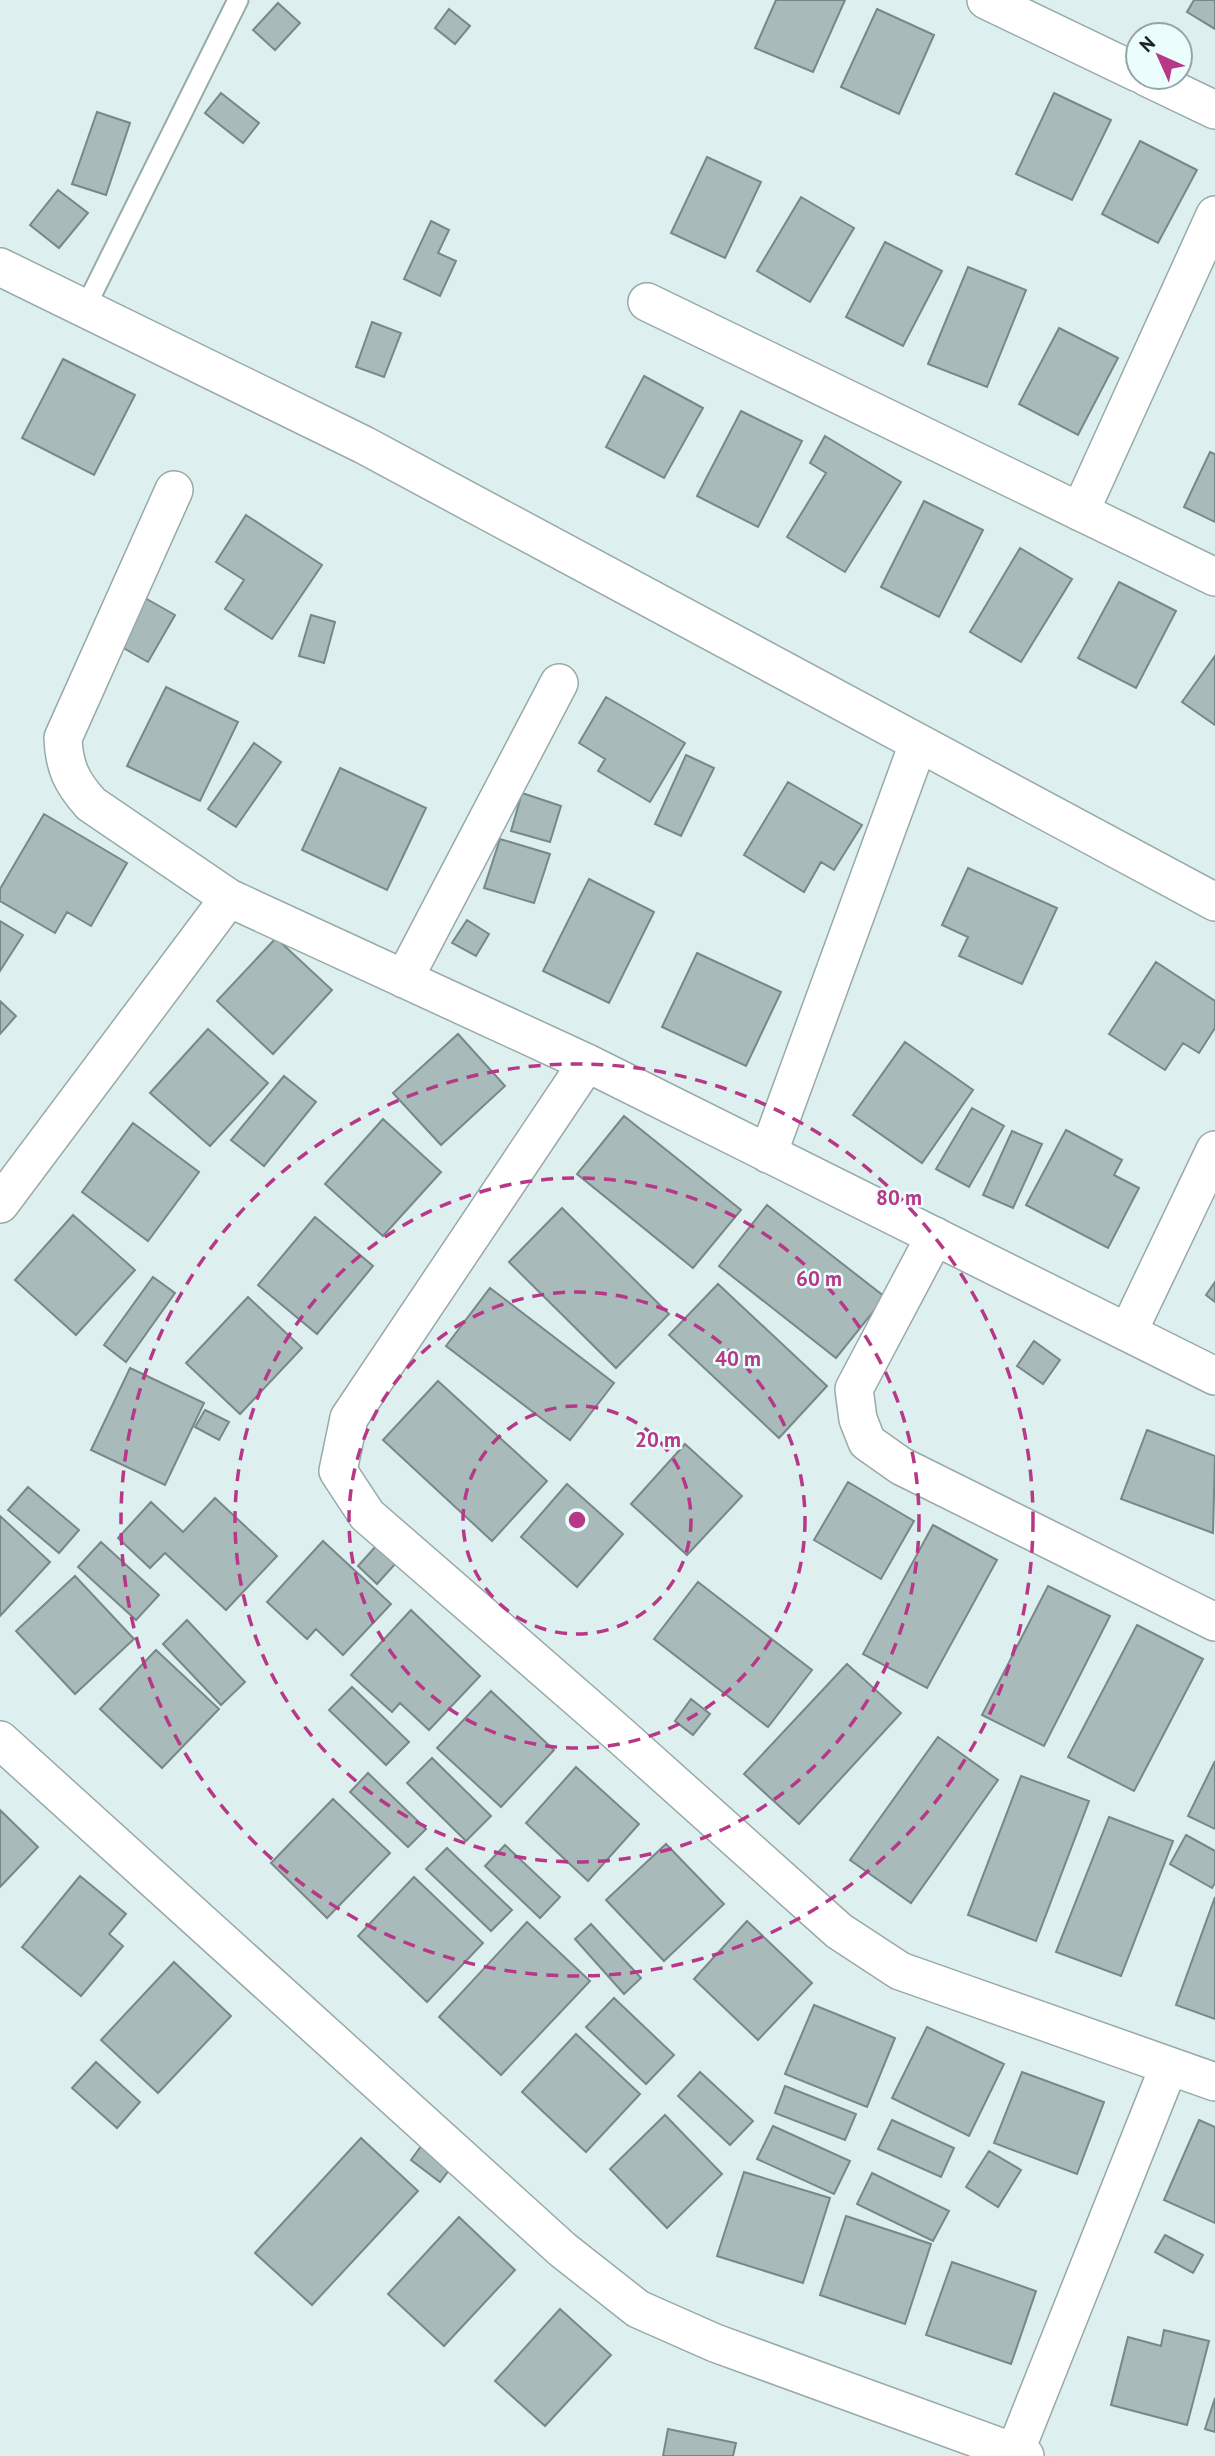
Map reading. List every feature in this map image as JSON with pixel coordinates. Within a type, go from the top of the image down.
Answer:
[{"type":"street","points":[[986,0],[1124,66]]},
{"type":"street","points":[[1175,91],[1215,110]]},
{"type":"street","points":[[1080,512],[1215,215]]},
{"type":"street","points":[[0,267],[364,445],[1215,902]]},
{"type":"street","points":[[646,302],[1215,577]]},
{"type":"street","points":[[174,490],[63,738],[64,764],[74,785],[91,804],[229,898],[587,1063],[1215,1376]]},
{"type":"street","points":[[404,979],[559,683]]},
{"type":"street","points":[[768,1154],[918,744]]},
{"type":"street","points":[[0,1204],[229,898]]},
{"type":"street","points":[[587,1063],[349,1418],[338,1471],[367,1515],[839,1931],[901,1971],[1215,2082]]},
{"type":"street","points":[[1128,1332],[1215,1150]]},
{"type":"street","points":[[935,1236],[854,1389],[858,1419],[867,1442],[901,1466],[1215,1622]]},
{"type":"street","points":[[0,1740],[563,2250],[638,2309],[715,2343],[1020,2454],[1169,2066]]},
{"type":"lane","points":[[85,309],[238,0]]},
{"type":"building","points":[[776,0],[845,0],[813,72],[755,48]]},
{"type":"building","points":[[1194,0],[1215,0],[1215,29],[1187,12]]},
{"type":"building","points":[[278,3],[300,23],[275,50],[253,30]]},
{"type":"building","points":[[449,9],[470,26],[455,44],[435,28]]},
{"type":"building","points":[[877,9],[934,35],[899,114],[841,87]]},
{"type":"building","points":[[221,93],[259,123],[243,143],[205,113]]},
{"type":"building","points":[[1054,93],[1111,120],[1072,200],[1016,174]]},
{"type":"building","points":[[97,112],[130,123],[106,195],[72,184]]},
{"type":"building","points":[[1140,141],[1197,170],[1158,243],[1102,214]]},
{"type":"building","points":[[707,157],[761,182],[725,258],[671,233]]},
{"type":"building","points":[[58,190],[88,213],[59,248],[30,225]]},
{"type":"building","points":[[801,197],[854,228],[810,302],[757,271]]},
{"type":"building","points":[[431,221],[449,230],[438,253],[456,261],[440,296],[404,279]]},
{"type":"building","points":[[885,242],[942,271],[903,346],[846,317]]},
{"type":"building","points":[[968,267],[1026,290],[987,387],[928,364]]},
{"type":"building","points":[[372,322],[401,333],[384,377],[356,367]]},
{"type":"building","points":[[1059,328],[1118,358],[1078,435],[1019,404]]},
{"type":"building","points":[[63,359],[135,395],[94,475],[22,438]]},
{"type":"building","points":[[644,376],[703,408],[664,478],[606,447]]},
{"type":"building","points":[[741,411],[802,441],[758,527],[697,496]]},
{"type":"building","points":[[825,436],[901,482],[845,572],[787,537],[826,473],[810,463]]},
{"type":"building","points":[[1210,452],[1215,454],[1215,522],[1184,507]]},
{"type":"building","points":[[924,501],[983,530],[939,617],[881,587]]},
{"type":"building","points":[[246,515],[322,565],[272,639],[225,609],[244,580],[216,562]]},
{"type":"building","points":[[1020,548],[1072,579],[1021,662],[970,632]]},
{"type":"building","points":[[1119,582],[1176,611],[1136,688],[1078,658]]},
{"type":"building","points":[[145,598],[175,615],[148,662],[118,645]]},
{"type":"building","points":[[311,615],[335,622],[324,663],[299,656]]},
{"type":"building","points":[[1215,656],[1215,725],[1182,702]]},
{"type":"building","points":[[166,687],[238,722],[200,801],[127,766]]},
{"type":"building","points":[[606,697],[685,743],[650,802],[598,771],[605,759],[579,743]]},
{"type":"building","points":[[254,743],[281,762],[236,827],[208,809]]},
{"type":"building","points":[[686,755],[714,768],[681,836],[655,824]]},
{"type":"building","points":[[340,768],[426,808],[387,890],[302,850]]},
{"type":"building","points":[[788,782],[862,825],[834,870],[821,862],[804,892],[744,855]]},
{"type":"building","points":[[522,793],[561,806],[550,842],[511,831]]},
{"type":"building","points":[[44,814],[127,863],[91,926],[67,912],[55,933],[0,901],[0,889]]},
{"type":"building","points":[[500,839],[550,854],[534,903],[484,888]]},
{"type":"building","points":[[968,868],[1057,908],[1022,984],[959,956],[968,937],[942,925]]},
{"type":"building","points":[[589,879],[654,912],[609,1003],[543,971]]},
{"type":"building","points":[[467,920],[489,934],[476,956],[452,943]]},
{"type":"building","points":[[0,921],[23,935],[0,971]]},
{"type":"building","points":[[276,938],[332,990],[273,1054],[217,1001]]},
{"type":"building","points":[[697,953],[781,992],[746,1066],[662,1027]]},
{"type":"building","points":[[1156,962],[1215,1001],[1215,1028],[1199,1053],[1183,1043],[1165,1070],[1109,1034]]},
{"type":"building","points":[[0,1001],[16,1016],[0,1034]]},
{"type":"building","points":[[208,1029],[268,1083],[210,1146],[150,1093]]},
{"type":"building","points":[[458,1034],[505,1086],[441,1145],[393,1093]]},
{"type":"building","points":[[905,1042],[973,1090],[922,1163],[853,1115]]},
{"type":"building","points":[[284,1076],[316,1102],[264,1166],[231,1140]]},
{"type":"building","points":[[972,1108],[1004,1126],[969,1187],[936,1169]]},
{"type":"building","points":[[624,1116],[741,1210],[693,1268],[577,1174]]},
{"type":"building","points":[[383,1119],[441,1172],[383,1236],[325,1184]]},
{"type":"building","points":[[133,1123],[199,1172],[148,1241],[82,1192]]},
{"type":"building","points":[[1066,1130],[1122,1160],[1114,1175],[1139,1188],[1108,1248],[1026,1205]]},
{"type":"building","points":[[1012,1131],[1042,1144],[1013,1208],[983,1195]]},
{"type":"building","points":[[767,1205],[885,1297],[836,1358],[719,1266]]},
{"type":"building","points":[[562,1208],[669,1314],[616,1368],[509,1262]]},
{"type":"building","points":[[73,1215],[135,1270],[76,1335],[15,1280]]},
{"type":"building","points":[[315,1217],[373,1266],[317,1334],[258,1285]]},
{"type":"building","points":[[153,1277],[175,1293],[126,1362],[104,1345]]},
{"type":"building","points":[[1215,1282],[1215,1302],[1206,1295]]},
{"type":"building","points":[[718,1284],[827,1386],[779,1438],[669,1335]]},
{"type":"building","points":[[490,1288],[614,1383],[570,1440],[446,1346]]},
{"type":"building","points":[[248,1297],[302,1348],[240,1414],[186,1363]]},
{"type":"building","points":[[1034,1341],[1060,1360],[1043,1384],[1017,1366]]},
{"type":"building","points":[[130,1368],[204,1403],[165,1485],[91,1450]]},
{"type":"building","points":[[438,1381],[547,1481],[492,1541],[383,1440]]},
{"type":"building","points":[[205,1410],[229,1422],[219,1440],[195,1427]]},
{"type":"building","points":[[1147,1430],[1215,1456],[1213,1533],[1121,1499]]},
{"type":"building","points":[[685,1444],[742,1496],[687,1555],[631,1504]]},
{"type":"building","points":[[848,1482],[914,1521],[881,1579],[814,1540]]},
{"type":"building","points":[[567,1484],[623,1534],[577,1587],[521,1537]]},
{"type":"building","points":[[28,1487],[79,1530],[59,1553],[8,1510]]},
{"type":"building","points":[[215,1498],[277,1556],[226,1610],[165,1553],[150,1568],[118,1538],[151,1502],[183,1532]]},
{"type":"building","points":[[0,1516],[50,1562],[0,1616]]},
{"type":"building","points":[[933,1525],[997,1560],[927,1688],[863,1654]]},
{"type":"building","points":[[323,1541],[391,1604],[343,1655],[316,1629],[307,1639],[267,1602]]},
{"type":"building","points":[[101,1542],[159,1595],[136,1620],[78,1567]]},
{"type":"building","points":[[377,1545],[396,1563],[377,1584],[358,1566]]},
{"type":"building","points":[[75,1576],[134,1639],[75,1694],[16,1631]]},
{"type":"building","points":[[698,1582],[812,1670],[768,1727],[654,1639]]},
{"type":"building","points":[[1048,1586],[1110,1616],[1044,1746],[982,1715]]},
{"type":"building","points":[[411,1610],[480,1676],[429,1730],[400,1703],[392,1712],[351,1675]]},
{"type":"building","points":[[187,1620],[245,1682],[221,1705],[163,1644]]},
{"type":"building","points":[[1137,1625],[1203,1659],[1134,1791],[1068,1757]]},
{"type":"building","points":[[156,1650],[219,1709],[162,1768],[100,1709]]},
{"type":"building","points":[[847,1664],[901,1713],[799,1824],[744,1774]]},
{"type":"building","points":[[352,1687],[409,1742],[386,1765],[329,1710]]},
{"type":"building","points":[[491,1691],[554,1750],[501,1807],[437,1748]]},
{"type":"building","points":[[691,1699],[710,1714],[693,1735],[675,1721]]},
{"type":"building","points":[[938,1737],[998,1780],[911,1903],[850,1860]]},
{"type":"building","points":[[432,1758],[491,1816],[466,1841],[407,1783]]},
{"type":"building","points":[[1215,1761],[1215,1829],[1188,1816]]},
{"type":"building","points":[[576,1767],[639,1824],[588,1881],[526,1823]]},
{"type":"building","points":[[368,1773],[426,1829],[408,1847],[350,1792]]},
{"type":"building","points":[[1021,1776],[1089,1801],[1036,1941],[968,1915]]},
{"type":"building","points":[[333,1799],[390,1853],[327,1918],[271,1863]]},
{"type":"building","points":[[0,1810],[38,1847],[0,1887]]},
{"type":"building","points":[[1109,1817],[1173,1841],[1121,1976],[1056,1952]]},
{"type":"building","points":[[1186,1835],[1215,1851],[1215,1883],[1212,1888],[1170,1864]]},
{"type":"building","points":[[666,1844],[724,1904],[664,1961],[606,1900]]},
{"type":"building","points":[[505,1845],[560,1897],[540,1918],[485,1866]]},
{"type":"building","points":[[447,1848],[512,1910],[491,1931],[426,1869]]},
{"type":"building","points":[[80,1876],[126,1914],[109,1934],[123,1946],[81,1996],[22,1947]]},
{"type":"building","points":[[414,1877],[483,1943],[427,2002],[358,1936]]},
{"type":"building","points":[[1215,1897],[1215,2019],[1176,2005]]},
{"type":"building","points":[[747,1921],[812,1983],[758,2040],[694,1979]]},
{"type":"building","points":[[527,1922],[590,1981],[501,2075],[439,2017]]},
{"type":"building","points":[[591,1924],[641,1978],[624,1994],[575,1939]]},
{"type":"building","points":[[174,1962],[231,2016],[158,2093],[101,2040]]},
{"type":"building","points":[[614,1998],[674,2055],[646,2084],[586,2027]]},
{"type":"building","points":[[814,2005],[895,2038],[867,2107],[785,2074]]},
{"type":"building","points":[[927,2027],[1004,2064],[969,2136],[892,2098]]},
{"type":"building","points":[[576,2034],[640,2094],[586,2152],[522,2092]]},
{"type":"building","points":[[96,2062],[140,2102],[117,2128],[72,2088]]},
{"type":"building","points":[[700,2072],[753,2121],[730,2145],[678,2096]]},
{"type":"building","points":[[1022,2072],[1104,2102],[1077,2174],[994,2143]]},
{"type":"building","points":[[785,2086],[856,2114],[845,2140],[775,2113]]},
{"type":"building","points":[[665,2115],[722,2174],[667,2228],[610,2169]]},
{"type":"building","points":[[892,2120],[954,2148],[941,2177],[878,2149]]},
{"type":"building","points":[[1199,2120],[1215,2127],[1215,2223],[1164,2200]]},
{"type":"building","points":[[773,2126],[850,2161],[834,2194],[757,2159]]},
{"type":"building","points":[[361,2138],[418,2191],[312,2305],[255,2253]]},
{"type":"building","points":[[427,2138],[456,2161],[440,2182],[411,2160]]},
{"type":"building","points":[[989,2151],[1021,2170],[998,2207],[966,2187]]},
{"type":"building","points":[[744,2172],[830,2198],[803,2283],[717,2256]]},
{"type":"building","points":[[872,2173],[949,2211],[933,2241],[857,2204]]},
{"type":"building","points":[[846,2216],[931,2244],[905,2324],[820,2295]]},
{"type":"building","points":[[459,2217],[515,2270],[444,2346],[388,2294]]},
{"type":"building","points":[[1165,2235],[1203,2255],[1193,2273],[1155,2252]]},
{"type":"building","points":[[952,2262],[1036,2291],[1011,2364],[926,2335]]},
{"type":"building","points":[[560,2309],[611,2355],[545,2426],[495,2381]]},
{"type":"building","points":[[1164,2330],[1209,2341],[1187,2425],[1111,2405],[1128,2337],[1161,2346]]},
{"type":"building","points":[[1215,2398],[1215,2432],[1205,2429]]},
{"type":"building","points":[[668,2429],[736,2443],[733,2456],[663,2456]]}]
